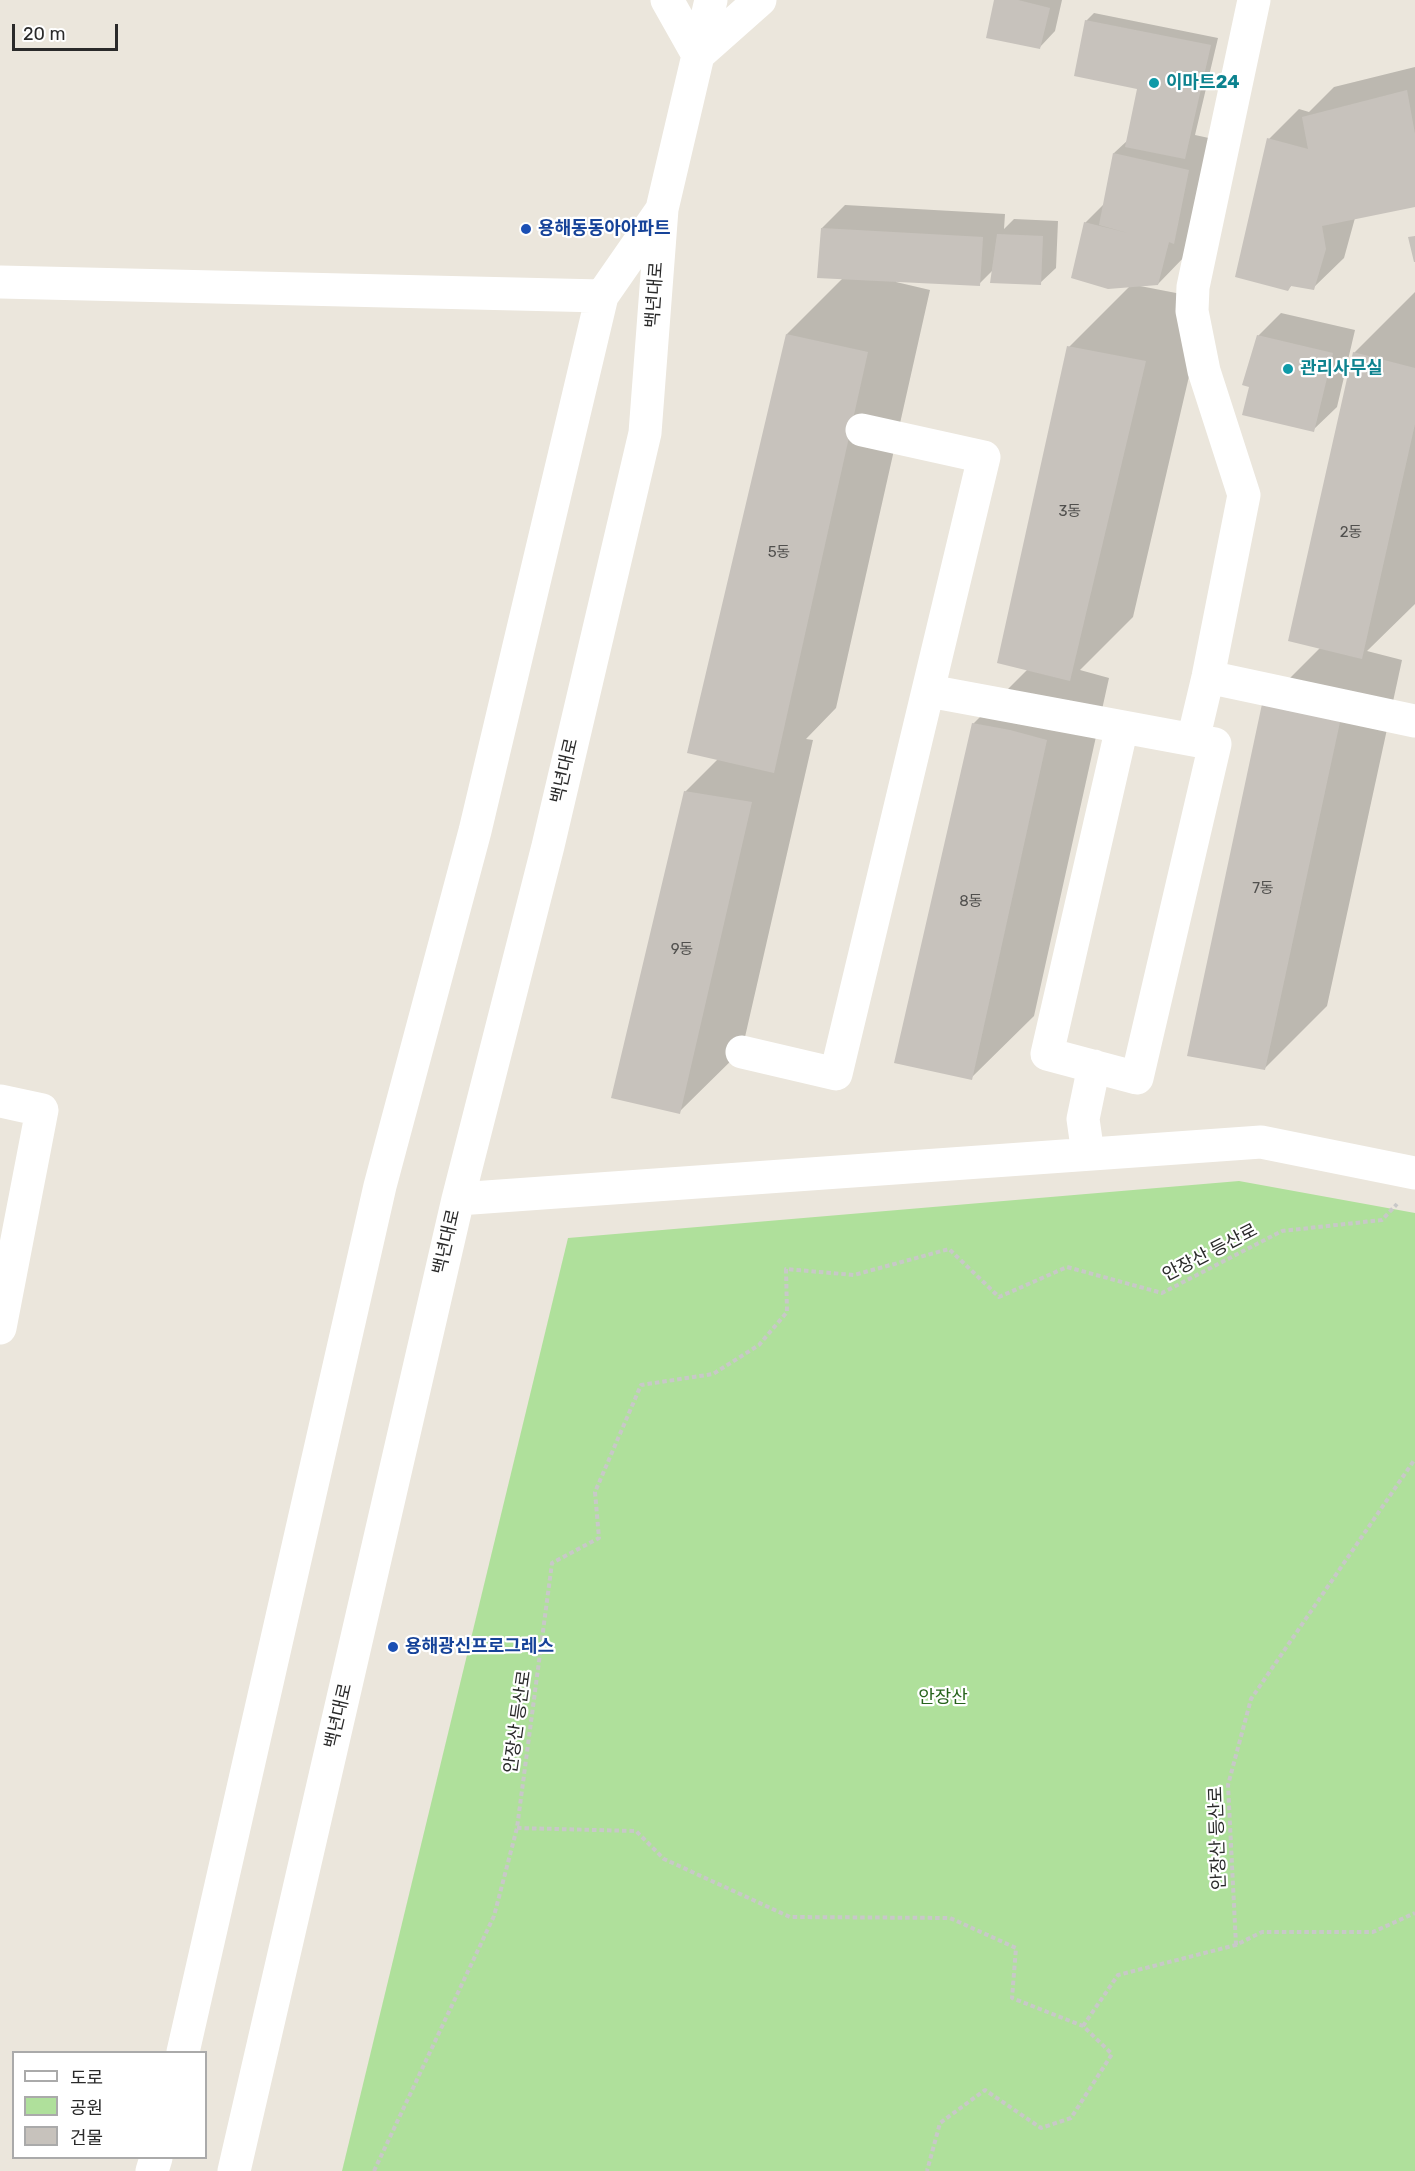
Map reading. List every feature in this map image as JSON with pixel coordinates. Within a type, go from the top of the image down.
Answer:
[{"type":"street","points":[[667,0],[698,55]]},
{"type":"street","points":[[662,209],[711,0]]},
{"type":"street","points":[[698,55],[760,0]]},
{"type":"street","points":[[1192,740],[1208,677],[1244,495],[1204,371],[1192,311],[1193,287],[1254,0]]},
{"type":"street","name":"백년대로","points":[[183,2051],[380,1186],[476,831],[602,296],[662,209]]},
{"type":"street","name":"백년대로","points":[[234,2171],[458,1199],[548,846],[645,433],[662,209]]},
{"type":"street","points":[[0,282],[602,296]]},
{"type":"street","points":[[742,1052],[836,1074],[984,457],[862,430]]},
{"type":"street","points":[[1208,677],[1415,721]]},
{"type":"street","points":[[929,690],[1215,744],[1137,1078],[1047,1054],[1122,727]]},
{"type":"street","points":[[1088,1154],[1083,1119],[1094,1066]]},
{"type":"street","points":[[0,1101],[42,1110],[0,1328]]},
{"type":"street","points":[[458,1199],[1261,1142],[1410,1172]]},
{"type":"path","name":"안장산 등산로","points":[[374,2171],[494,1916],[517,1828],[552,1563],[599,1538],[595,1492],[641,1385],[713,1374],[759,1345],[787,1312],[786,1269],[854,1275],[949,1249],[999,1297],[1067,1267],[1162,1293],[1282,1231],[1382,1220],[1397,1204],[1410,1172]]},
{"type":"path","name":"안장산 등산로","points":[[1236,1946],[1228,1785],[1251,1699],[1415,1459]]},
{"type":"path","points":[[517,1828],[636,1831],[664,1859],[790,1917],[950,1918],[1016,1948],[1012,1998],[1083,2026],[1112,2054],[1071,2118],[1041,2128],[985,2090],[940,2123],[927,2171]]},
{"type":"path","points":[[1083,2026],[1118,1975],[1236,1946],[1262,1932],[1373,1932],[1415,1913]]},
{"type":"green space","name":"안장산","points":[[1239,1181],[1415,1213],[1415,2171],[342,2171],[568,1238]]},
{"type":"building","points":[[994,0],[1018,0],[1050,8],[1040,49],[986,38]]},
{"type":"building","name":"이마트24","points":[[1085,20],[1211,45],[1185,159],[1125,147],[1137,89],[1074,76]]},
{"type":"building","points":[[1407,90],[1415,134],[1415,207],[1322,226],[1326,249],[1314,290],[1291,286],[1288,291],[1235,277],[1267,138],[1308,149],[1302,117]]},
{"type":"building","points":[[1113,153],[1189,170],[1174,244],[1169,242],[1158,285],[1108,289],[1071,278],[1084,222],[1128,233],[1099,225]]},
{"type":"building","points":[[821,228],[983,237],[980,286],[817,278]]},
{"type":"building","points":[[997,234],[1043,236],[1041,285],[990,283]]},
{"type":"building","points":[[1415,236],[1415,262],[1414,262],[1408,237]]},
{"type":"building","points":[[786,334],[868,352],[774,773],[687,753]]},
{"type":"building","name":"관리사무실","points":[[1257,335],[1333,353],[1314,432],[1242,415],[1249,387],[1242,385]]},
{"type":"building","points":[[1067,346],[1146,361],[1070,681],[997,663]]},
{"type":"building","points":[[1353,352],[1415,368],[1415,424],[1362,659],[1288,641]]},
{"type":"building","points":[[1262,704],[1340,722],[1265,1070],[1187,1056]]},
{"type":"building","points":[[972,723],[1047,740],[972,1080],[894,1063]]},
{"type":"building","points":[[684,791],[752,802],[680,1114],[611,1098]]},
{"type":"place","name":"이마트24","points":[[1154,83]]},
{"type":"place","name":"용해동동아아파트","points":[[526,229]]},
{"type":"place","name":"관리사무실","points":[[1288,369]]},
{"type":"place","name":"용해광신프로그레스","points":[[393,1647]]}]
